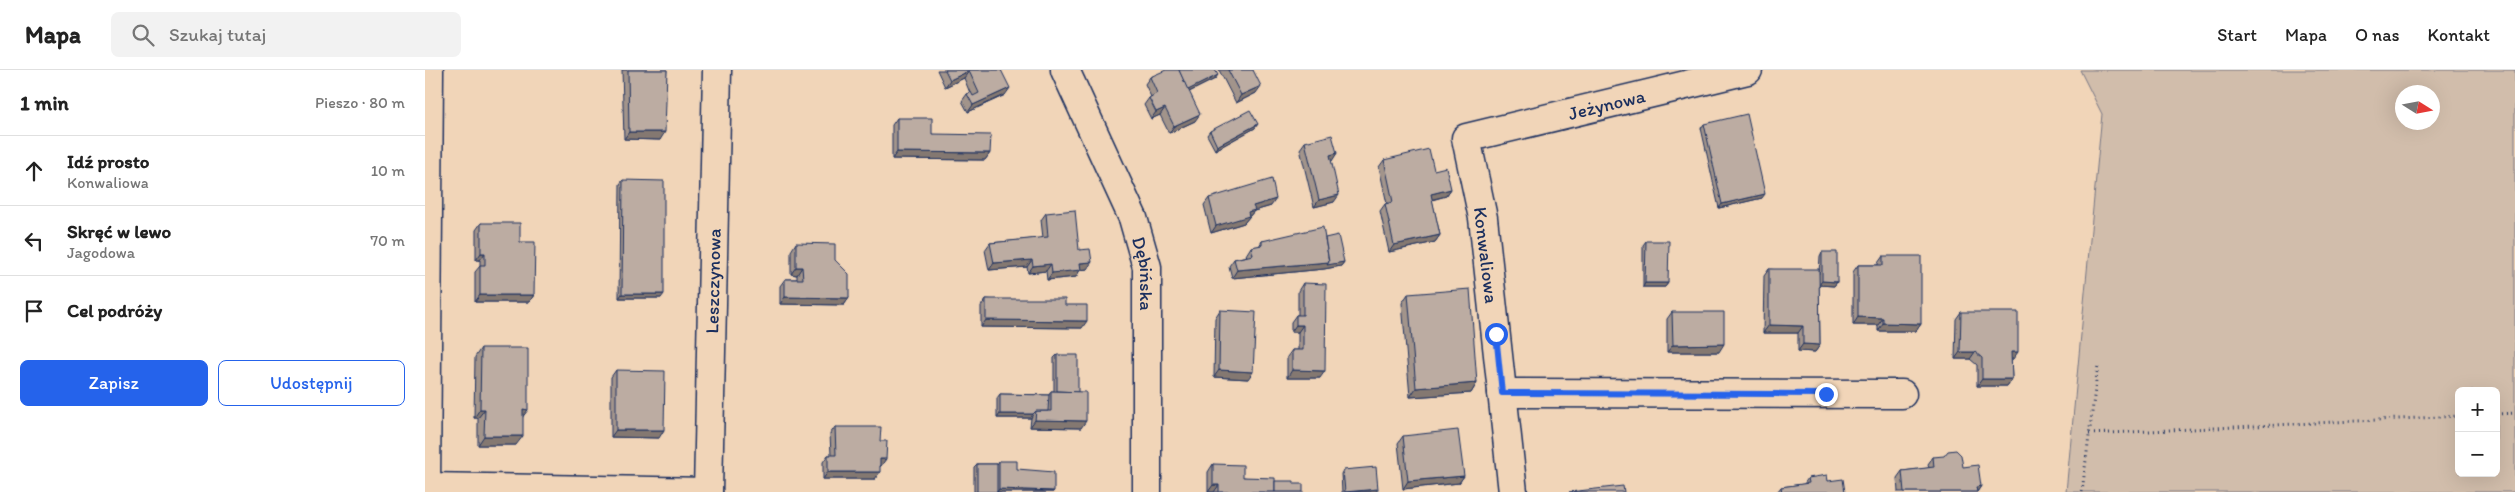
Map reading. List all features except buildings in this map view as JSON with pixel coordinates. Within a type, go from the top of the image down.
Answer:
[{"type":"street","points":[[429,70],[426,489],[708,492]]},
{"type":"street","name":"Leszczynowa","points":[[708,492],[717,70]]},
{"type":"street","name":"Dębińska","points":[[1065,70],[1133,218],[1147,267],[1147,492]]},
{"type":"street","name":"Jeżynowa","points":[[1466,138],[1748,70]]},
{"type":"street","name":"Konwaliowa","points":[[1466,138],[1483,218],[1513,492]]},
{"type":"street","points":[[1502,393],[1903,394]]},
{"type":"path","points":[[2082,492],[2098,365]]},
{"type":"path","points":[[2500,414],[2515,413]]},
{"type":"path","points":[[2089,434],[2455,416]]},
{"type":"shaded area","points":[[2080,70],[2515,70],[2515,492],[2066,492],[2102,114]]},
{"type":"route","points":[[1496,334],[1502,393],[1826,394]]}]
